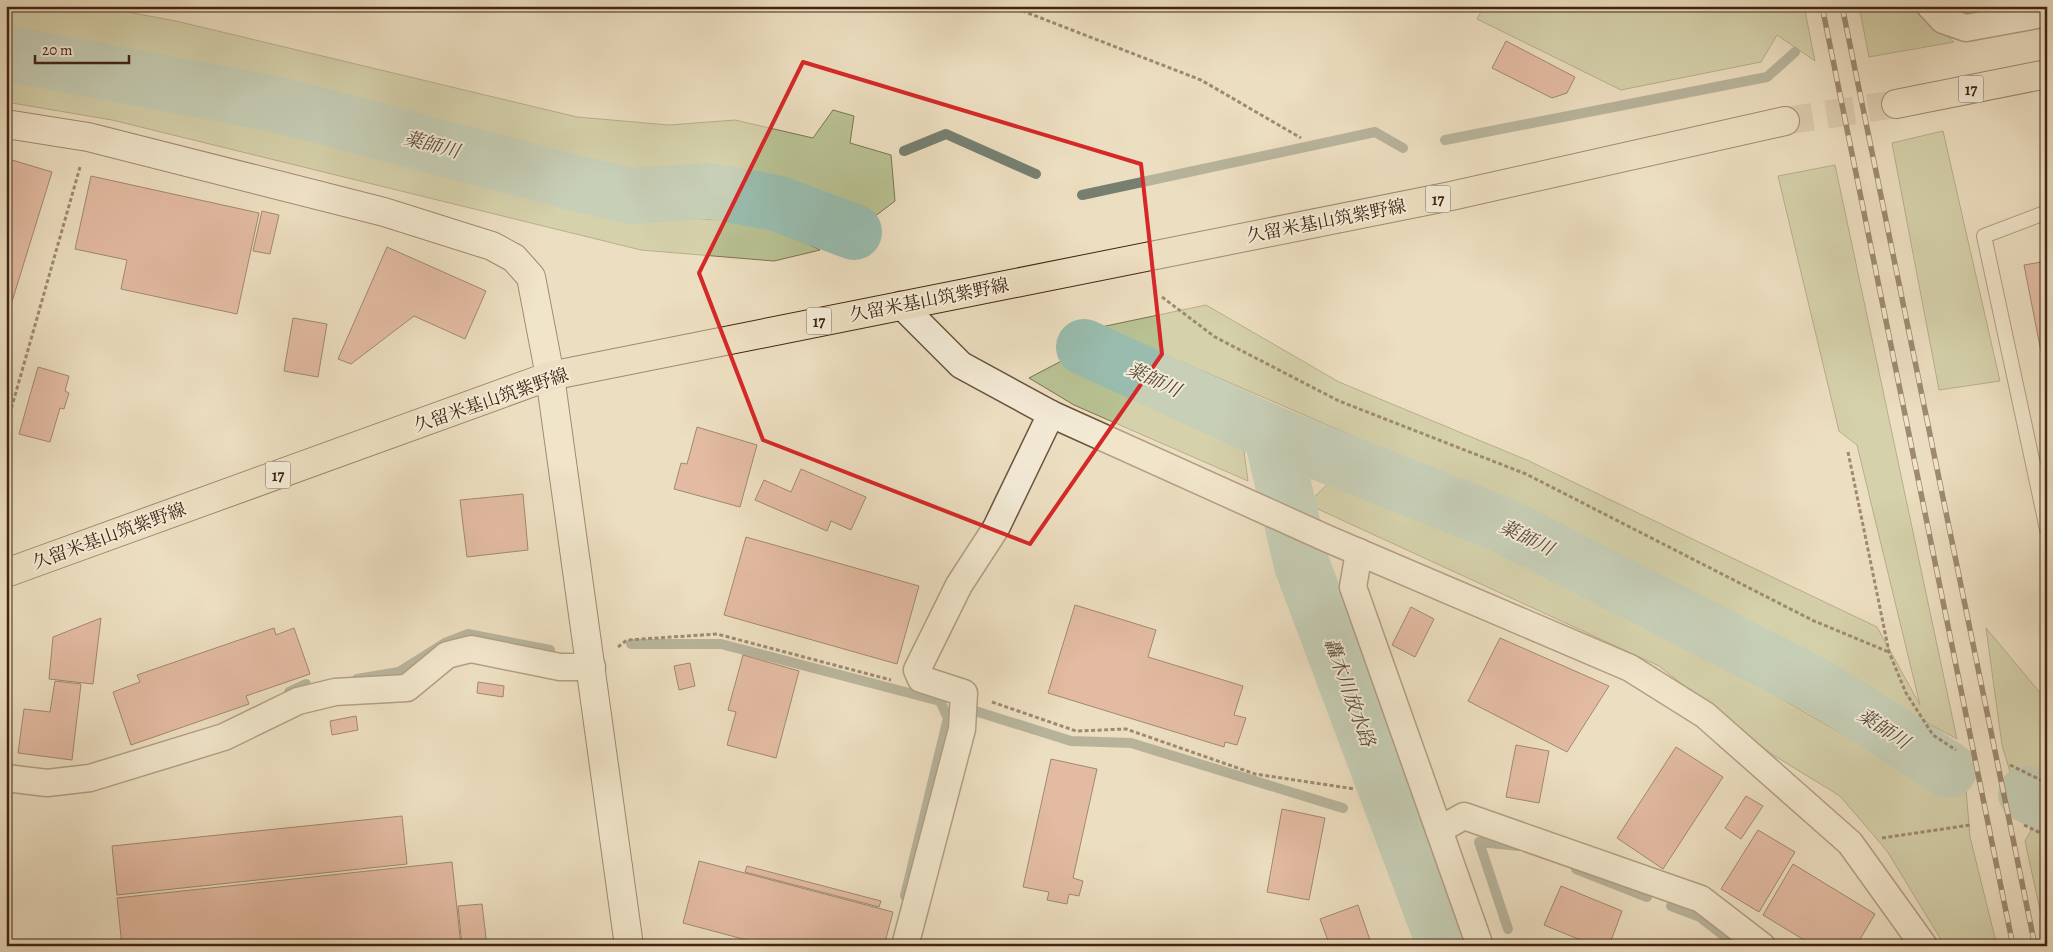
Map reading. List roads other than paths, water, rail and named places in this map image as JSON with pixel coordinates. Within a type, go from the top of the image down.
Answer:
[{"type":"main road","name":"17","points":[[1896,104],[2047,74]]},
{"type":"main road","name":"久留米基山筑紫野線","points":[[6,573],[550,376],[1451,196],[1785,121]]},
{"type":"street","points":[[1930,6],[1943,20],[1966,28],[2047,13]]},
{"type":"street","points":[[6,124],[88,137],[384,212],[492,246],[514,258],[531,277],[550,376],[592,667],[629,946]]},
{"type":"street","points":[[902,305],[961,365],[1051,414],[1328,539],[1630,668],[1705,715],[1850,843],[1924,946]]},
{"type":"street","points":[[905,946],[962,729],[964,693],[921,679],[917,670],[959,585],[996,528],[1051,414]]},
{"type":"street","points":[[1359,552],[1354,587],[1480,946]]},
{"type":"street","points":[[6,778],[47,782],[90,778],[224,737],[298,701],[335,692],[407,688],[447,655],[471,649],[560,667],[592,667]]},
{"type":"street","points":[[1439,830],[1464,816],[1701,899],[1762,946]]},
{"type":"lane","points":[[2047,212],[1984,236],[2047,529]]},
{"type":"waterway","points":[[1445,140],[1767,77],[1795,52]]},
{"type":"waterway","name":"薬師川","points":[[6,53],[280,105],[567,181],[631,196],[711,191],[776,203],[854,232]]},
{"type":"waterway","points":[[1082,195],[1375,132],[1403,148]]},
{"type":"waterway","points":[[904,151],[946,134],[1036,174]]},
{"type":"waterway","name":"薬師川","points":[[1084,347],[1271,433],[1503,525],[1821,688],[1949,770]]},
{"type":"waterway","name":"轟木川放水路","points":[[1271,433],[1302,565],[1445,946]]},
{"type":"waterway","points":[[357,679],[399,672],[445,643],[468,634],[550,650]]},
{"type":"waterway","points":[[631,644],[721,644],[940,701],[948,718],[905,896]]},
{"type":"waterway","points":[[289,692],[306,684]]},
{"type":"waterway","points":[[975,711],[1071,741],[1131,743],[1343,808]]},
{"type":"waterway","name":"薬師川","points":[[2026,794],[2047,804]]},
{"type":"waterway","points":[[1508,929],[1479,842],[1519,846]]},
{"type":"waterway","points":[[1576,869],[1647,897]]},
{"type":"waterway","points":[[1671,906],[1700,917],[1737,946]]},
{"type":"tunnel","points":[[1785,121],[1896,104]]},
{"type":"railway","points":[[1822,6],[2013,946]]},
{"type":"railway","points":[[1842,6],[2035,946]]}]
